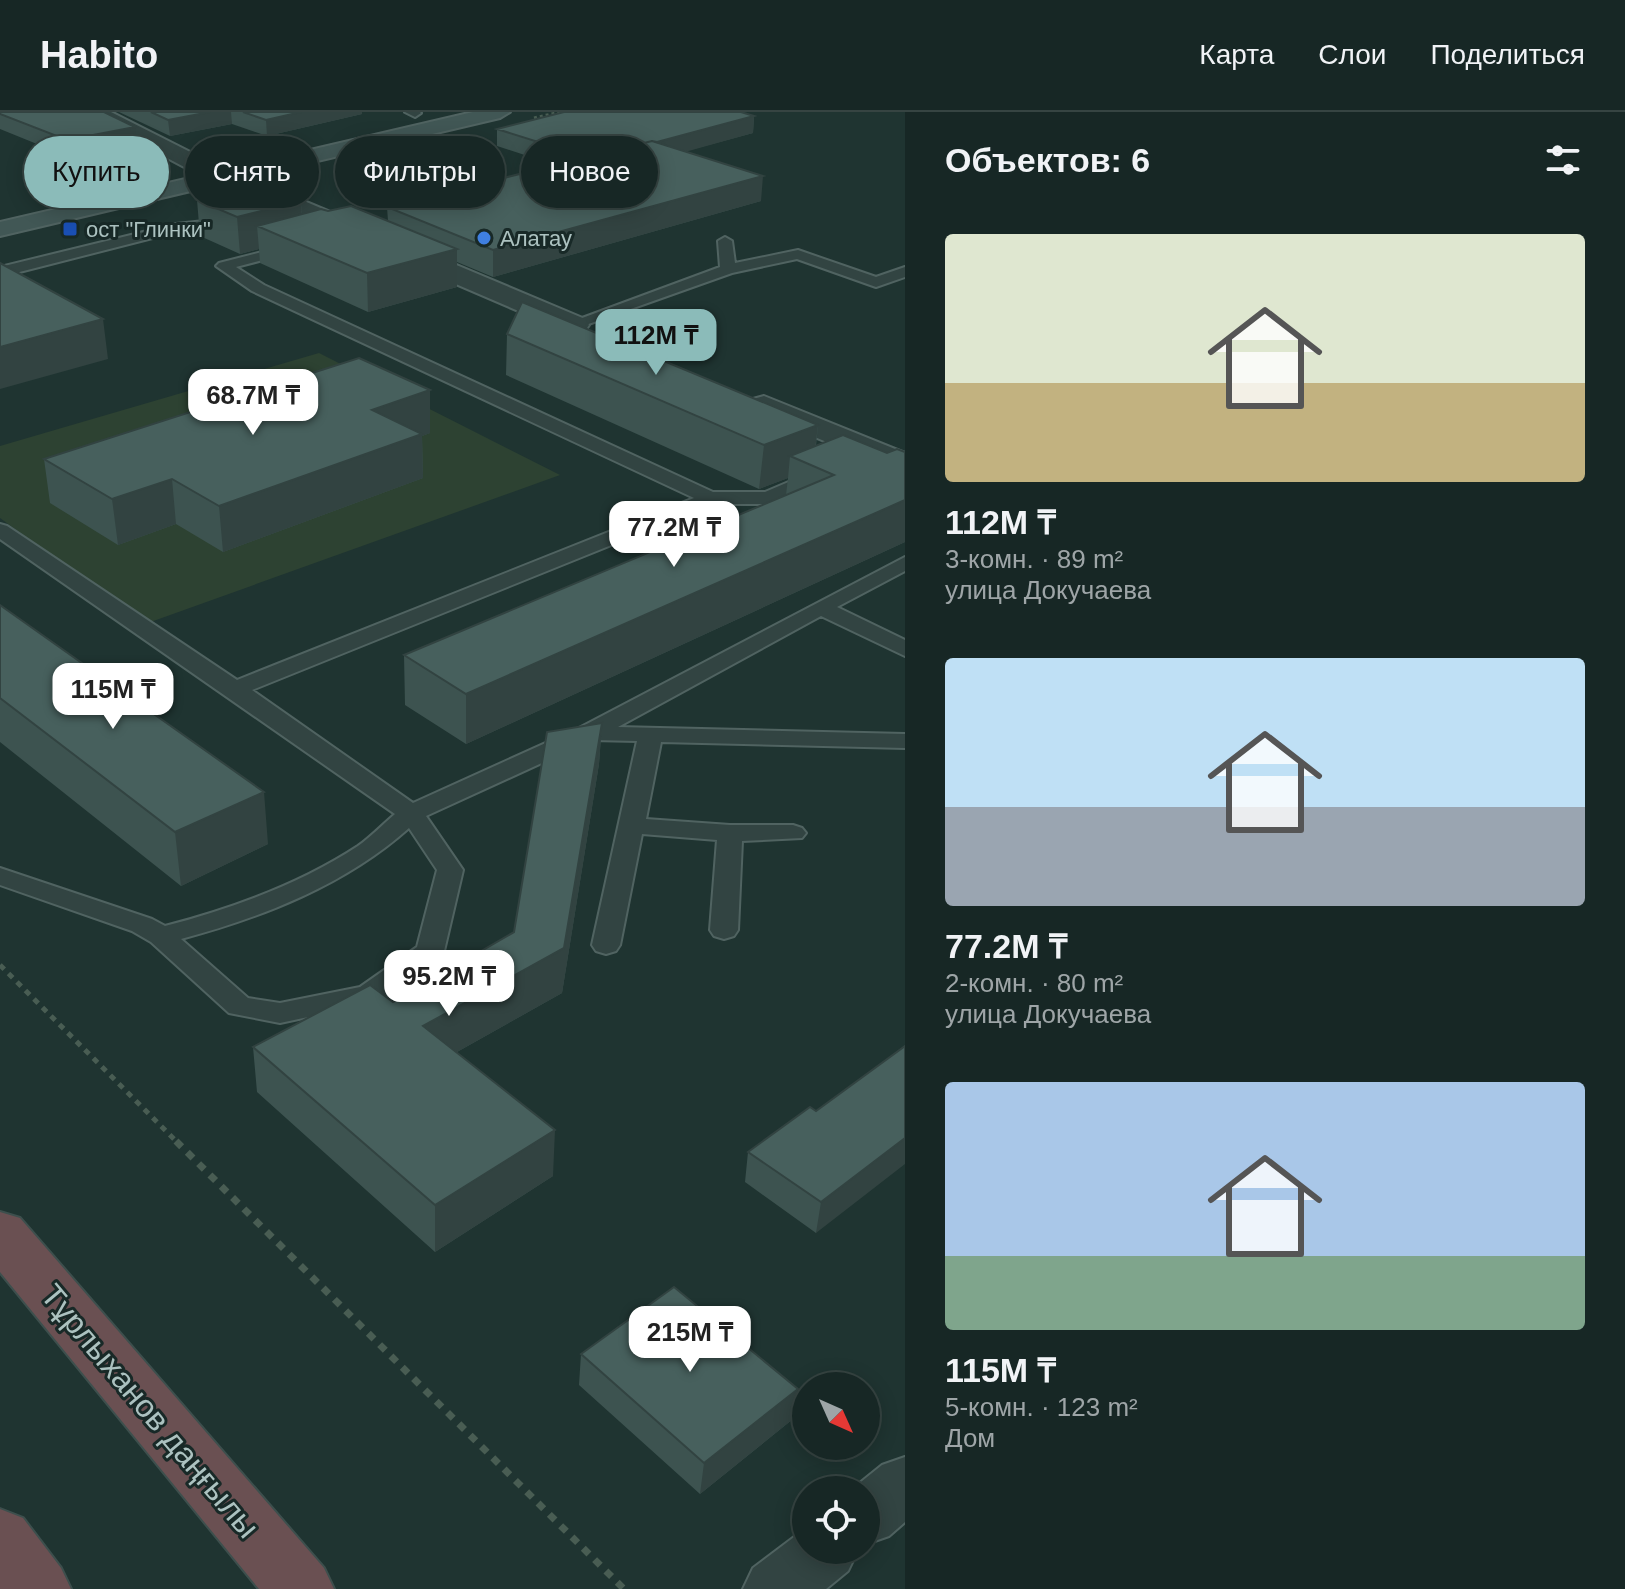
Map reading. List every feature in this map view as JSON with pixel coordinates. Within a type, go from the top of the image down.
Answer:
[{"type":"highway","name":"Тұрлыханов даңғылы","points":[[0,1233],[300,1589]]},
{"type":"highway","points":[[0,1538],[37,1589]]},
{"type":"main road","points":[[314,136],[416,112]]},
{"type":"main road","points":[[319,153],[500,112]]},
{"type":"main road","points":[[0,210],[185,167]]},
{"type":"main road","points":[[0,229],[185,184]]},
{"type":"main road","points":[[84,209],[197,202],[294,214]]},
{"type":"street","points":[[95,112],[185,158]]},
{"type":"street","points":[[283,208],[334,236],[603,337]]},
{"type":"street","points":[[746,398],[905,465]]},
{"type":"street","points":[[880,1505],[905,1484]]},
{"type":"street","points":[[777,1589],[808,1564]]},
{"type":"lane","points":[[0,273],[176,228],[251,220]]},
{"type":"lane","points":[[334,236],[224,266],[258,288],[710,498]]},
{"type":"lane","points":[[725,241],[728,269]]},
{"type":"lane","points":[[574,324],[728,269],[798,254],[876,282],[905,272]]},
{"type":"lane","points":[[0,273],[25,288]]},
{"type":"lane","points":[[235,689],[710,498],[768,498],[876,452]]},
{"type":"lane","points":[[0,530],[411,813],[450,870],[430,951],[369,995],[280,1013],[239,1006],[161,936],[142,925],[0,876]]},
{"type":"lane","points":[[161,936],[231,917],[305,885],[368,851],[411,813],[588,733],[905,563]]},
{"type":"lane","points":[[821,607],[905,649]]},
{"type":"lane","points":[[588,733],[905,741]]},
{"type":"lane","points":[[606,945],[651,734]]},
{"type":"lane","points":[[631,826],[730,833],[793,833]]},
{"type":"lane","points":[[724,930],[730,833]]},
{"type":"path","points":[[0,965],[624,1589]]},
{"type":"green space","points":[[319,353],[560,475],[145,624],[0,518],[0,446]]},
{"type":"building","points":[[104,112],[135,127],[88,136],[57,136],[0,114]]},
{"type":"building","points":[[151,112],[210,112],[168,120]]},
{"type":"building","points":[[243,112],[301,112],[266,120]]},
{"type":"building","points":[[564,112],[741,112],[754,116],[658,142],[658,136],[521,137],[497,129]]},
{"type":"building","points":[[658,143],[763,176],[658,205]]},
{"type":"building","points":[[521,174],[521,208],[646,208],[493,250],[389,208],[505,208],[505,178]]},
{"type":"building","points":[[216,208],[273,208],[237,217]]},
{"type":"building","points":[[356,208],[457,249],[367,273],[257,226],[321,209]]},
{"type":"building","points":[[0,263],[103,319],[0,347]]},
{"type":"building","points":[[522,302],[818,425],[764,445],[507,334]]},
{"type":"building","points":[[359,358],[430,390],[372,410],[422,434],[219,506],[172,479],[112,499],[44,459]]},
{"type":"building","points":[[843,435],[887,453],[897,449],[905,452],[905,500],[466,694],[404,655],[834,475],[790,456]]},
{"type":"building","points":[[0,605],[264,792],[175,832],[0,698]]},
{"type":"building","points":[[602,723],[564,948],[423,1026],[555,1130],[435,1205],[253,1047],[370,985],[393,1002],[514,932],[547,732]]},
{"type":"building","points":[[905,1046],[905,1138],[821,1202],[748,1152],[810,1107],[816,1111]]},
{"type":"building","points":[[674,1287],[792,1384],[792,1394],[704,1463],[581,1354]]},
{"type":"place","name":"ост \"Глинки\"","points":[[70,229]]},
{"type":"place","name":"Алатау","points":[[484,238]]}]
